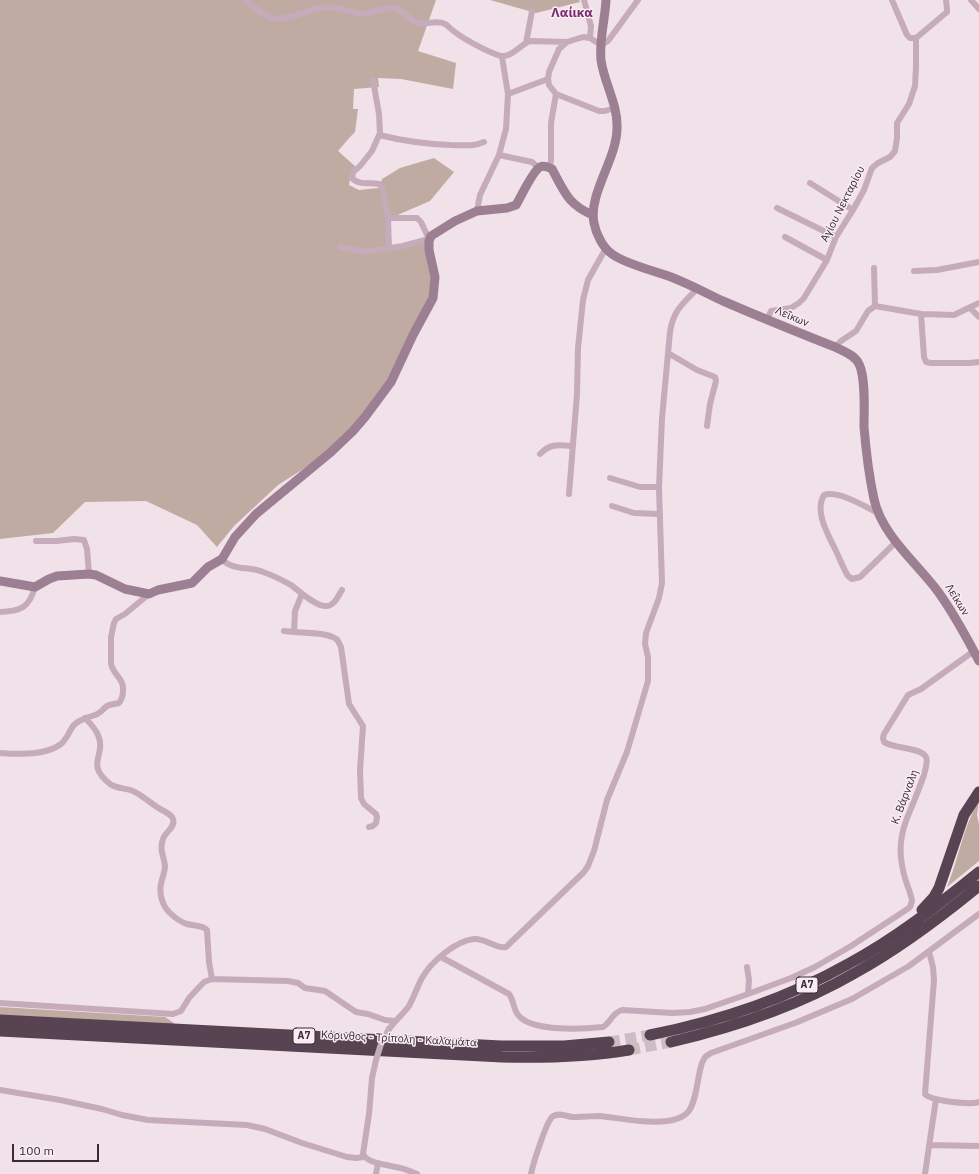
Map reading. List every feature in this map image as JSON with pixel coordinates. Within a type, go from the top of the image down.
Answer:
[{"type":"highway","points":[[871,958],[934,897],[943,879],[964,815],[979,792]]},
{"type":"highway","name":"Α7","points":[[650,1035],[710,1021],[760,1004],[871,958],[979,872]]},
{"type":"highway","name":"Α7","points":[[671,1042],[728,1027],[775,1011],[818,992],[871,958],[925,928],[979,886]]},
{"type":"highway","points":[[871,958],[896,951],[979,896]]},
{"type":"highway","name":"Κόρινθος - Τρίπολη - Καλαμάτα","points":[[0,1020],[501,1046],[564,1046],[609,1042]]},
{"type":"highway","name":"Κόρινθος - Τρίπολη - Καλαμάτα","points":[[0,1031],[502,1057],[579,1056],[629,1050]]},
{"type":"street","points":[[245,0],[265,15],[283,19],[327,7],[358,13],[368,13],[393,8],[399,9],[413,21],[418,23],[439,22],[445,24],[460,36],[502,57],[512,53],[530,41],[567,42],[583,37],[590,38],[601,45],[608,41],[638,0]]},
{"type":"street","points":[[584,0],[591,26],[590,38]]},
{"type":"street","name":"Λεΐκων","points":[[606,0],[601,45],[602,65],[614,108],[617,122],[617,134],[610,163],[595,200],[593,215],[594,225],[606,248],[613,255],[619,258],[670,277],[835,347],[855,358],[860,364],[861,370],[866,452],[878,512],[896,542],[943,598],[979,660]]},
{"type":"street","points":[[892,0],[907,35],[910,38],[916,38],[947,12],[948,9],[946,0]]},
{"type":"street","points":[[971,0],[979,10]]},
{"type":"street","points":[[526,43],[532,11]]},
{"type":"street","name":"Αγίου Νεκταρίου","points":[[767,319],[771,311],[791,308],[802,300],[827,260],[836,237],[854,210],[864,190],[872,168],[890,156],[894,151],[897,138],[897,123],[909,104],[914,86],[916,67],[916,38]]},
{"type":"street","points":[[567,42],[559,49],[549,72],[549,85],[556,94],[594,110],[605,111],[614,108]]},
{"type":"street","points":[[477,211],[480,195],[499,155],[506,129],[508,94],[502,57]]},
{"type":"street","points":[[508,94],[548,79]]},
{"type":"street","points":[[373,80],[379,114],[379,136],[372,151],[353,172],[352,178],[359,183],[379,184],[382,187],[388,218],[390,249]]},
{"type":"street","points":[[556,94],[551,123],[550,168],[570,201],[580,209],[593,215]]},
{"type":"street","points":[[379,136],[412,142],[470,146],[484,142]]},
{"type":"street","points":[[499,155],[532,162],[539,168]]},
{"type":"street","points":[[340,247],[365,252],[406,246],[429,239],[436,231],[477,211],[512,208],[516,205],[539,168],[544,166],[550,168]]},
{"type":"street","points":[[810,183],[854,210]]},
{"type":"street","points":[[778,208],[836,237]]},
{"type":"street","points":[[0,753],[25,753],[43,751],[56,747],[66,739],[76,723],[85,718],[97,715],[107,707],[120,703],[123,695],[123,682],[112,669],[111,664],[112,628],[116,620],[126,614],[149,594],[158,590],[192,583],[208,567],[222,559],[235,537],[256,514],[349,435],[365,417],[391,382],[413,335],[433,298],[435,277],[430,256],[429,239],[421,222],[417,218],[388,218]]},
{"type":"street","points":[[785,237],[827,260]]},
{"type":"street","points":[[569,494],[577,394],[578,348],[583,300],[591,275],[606,248]]},
{"type":"street","points":[[914,271],[937,270],[979,262]]},
{"type":"street","points":[[874,268],[875,306]]},
{"type":"street","points":[[364,1157],[362,1150],[366,1132],[372,1078],[381,1044],[389,1030],[408,1007],[426,972],[434,962],[460,943],[475,939],[484,940],[497,946],[506,946],[584,872],[594,851],[607,800],[627,752],[648,681],[648,657],[645,644],[646,633],[659,598],[662,578],[659,487],[662,418],[671,324],[673,316],[681,305],[697,289]]},
{"type":"street","points":[[835,347],[856,331],[868,311],[875,306],[921,314],[954,315],[979,304]]},
{"type":"street","points":[[970,308],[979,317]]},
{"type":"street","points":[[921,314],[924,357],[926,362],[979,362]]},
{"type":"street","points":[[668,353],[697,370],[715,377],[716,381],[711,397],[708,426]]},
{"type":"street","points":[[540,454],[546,448],[556,445],[573,446]]},
{"type":"street","points":[[610,478],[636,487],[659,487]]},
{"type":"street","points":[[878,512],[848,498],[832,494],[824,495],[821,499],[821,514],[824,525],[848,576],[852,579],[860,577],[896,542]]},
{"type":"street","points":[[612,506],[634,514],[660,514]]},
{"type":"street","points":[[36,541],[74,539],[84,540],[87,549],[89,574]]},
{"type":"street","points":[[222,559],[229,565],[262,571],[287,583],[302,594],[325,606],[330,606],[334,603],[342,590]]},
{"type":"street","points":[[0,612],[20,609],[28,604],[32,598],[35,588],[57,576],[96,575],[125,589],[149,594]]},
{"type":"street","points":[[0,581],[35,588]]},
{"type":"street","points":[[294,632],[294,612],[302,594]]},
{"type":"street","points":[[284,631],[323,634],[332,636],[338,640],[341,647],[349,704],[362,721],[363,726],[360,770],[361,798],[364,804],[376,814],[377,817],[376,823],[369,827]]},
{"type":"street","name":"Κ. Βάρναλη","points":[[748,994],[792,978],[827,960],[910,907],[912,901],[901,863],[901,838],[927,766],[927,759],[924,754],[919,752],[889,745],[884,742],[884,734],[908,695],[921,689],[974,651]]},
{"type":"street","points":[[85,718],[93,727],[98,736],[99,752],[96,767],[99,772],[111,785],[137,793],[158,809],[171,816],[174,820],[173,825],[163,837],[161,845],[161,852],[165,867],[160,886],[161,895],[168,912],[177,919],[187,924],[202,927],[207,930],[208,955],[212,979]]},
{"type":"street","points":[[531,1174],[548,1124],[553,1116],[598,1116],[641,1121],[677,1120],[683,1117],[692,1106],[702,1063],[705,1057],[711,1053],[840,1005],[891,978],[929,952],[979,914]]},
{"type":"street","points":[[929,952],[933,967],[934,980],[925,1094],[927,1097],[936,1099],[974,1103],[979,1102]]},
{"type":"street","points":[[441,957],[509,994],[512,998],[517,1014],[523,1020],[550,1028],[603,1027],[616,1013],[622,1010],[672,1013],[705,1009],[748,994],[749,980],[747,967]]},
{"type":"street","points":[[0,1003],[172,1014],[181,1011],[189,998],[204,982],[212,979],[294,982],[305,988],[325,991],[356,1012],[395,1022]]},
{"type":"street","points":[[0,1090],[60,1100],[102,1109],[122,1116],[148,1120],[256,1126],[302,1143],[347,1157],[364,1157],[378,1163],[401,1168],[417,1174]]},
{"type":"street","points":[[925,1174],[936,1099]]},
{"type":"street","points":[[929,1145],[979,1146]]},
{"type":"street","points":[[376,1174],[378,1163]]},
{"type":"shaded area","points":[[0,0],[436,0],[418,51],[456,63],[453,89],[401,79],[378,78],[379,87],[354,89],[353,109],[358,109],[355,132],[338,151],[356,167],[351,173],[349,185],[359,190],[379,188],[382,179],[400,168],[434,158],[454,172],[430,201],[386,220],[388,247],[427,241],[434,290],[394,371],[367,409],[344,436],[311,464],[278,485],[234,526],[217,547],[197,525],[146,501],[85,502],[53,533],[0,539]]},
{"type":"shaded area","points":[[490,0],[579,0],[580,2],[536,13]]},
{"type":"shaded area","points":[[979,800],[977,815],[979,824],[979,861],[947,887],[969,821]]},
{"type":"shaded area","points":[[0,1007],[165,1017],[174,1023],[172,1025],[0,1016]]},
{"type":"tunnel","points":[[609,1042],[650,1035]]},
{"type":"tunnel","points":[[629,1050],[671,1042]]},
{"type":"district","name":"Λαίικα","points":[[572,13]]}]
